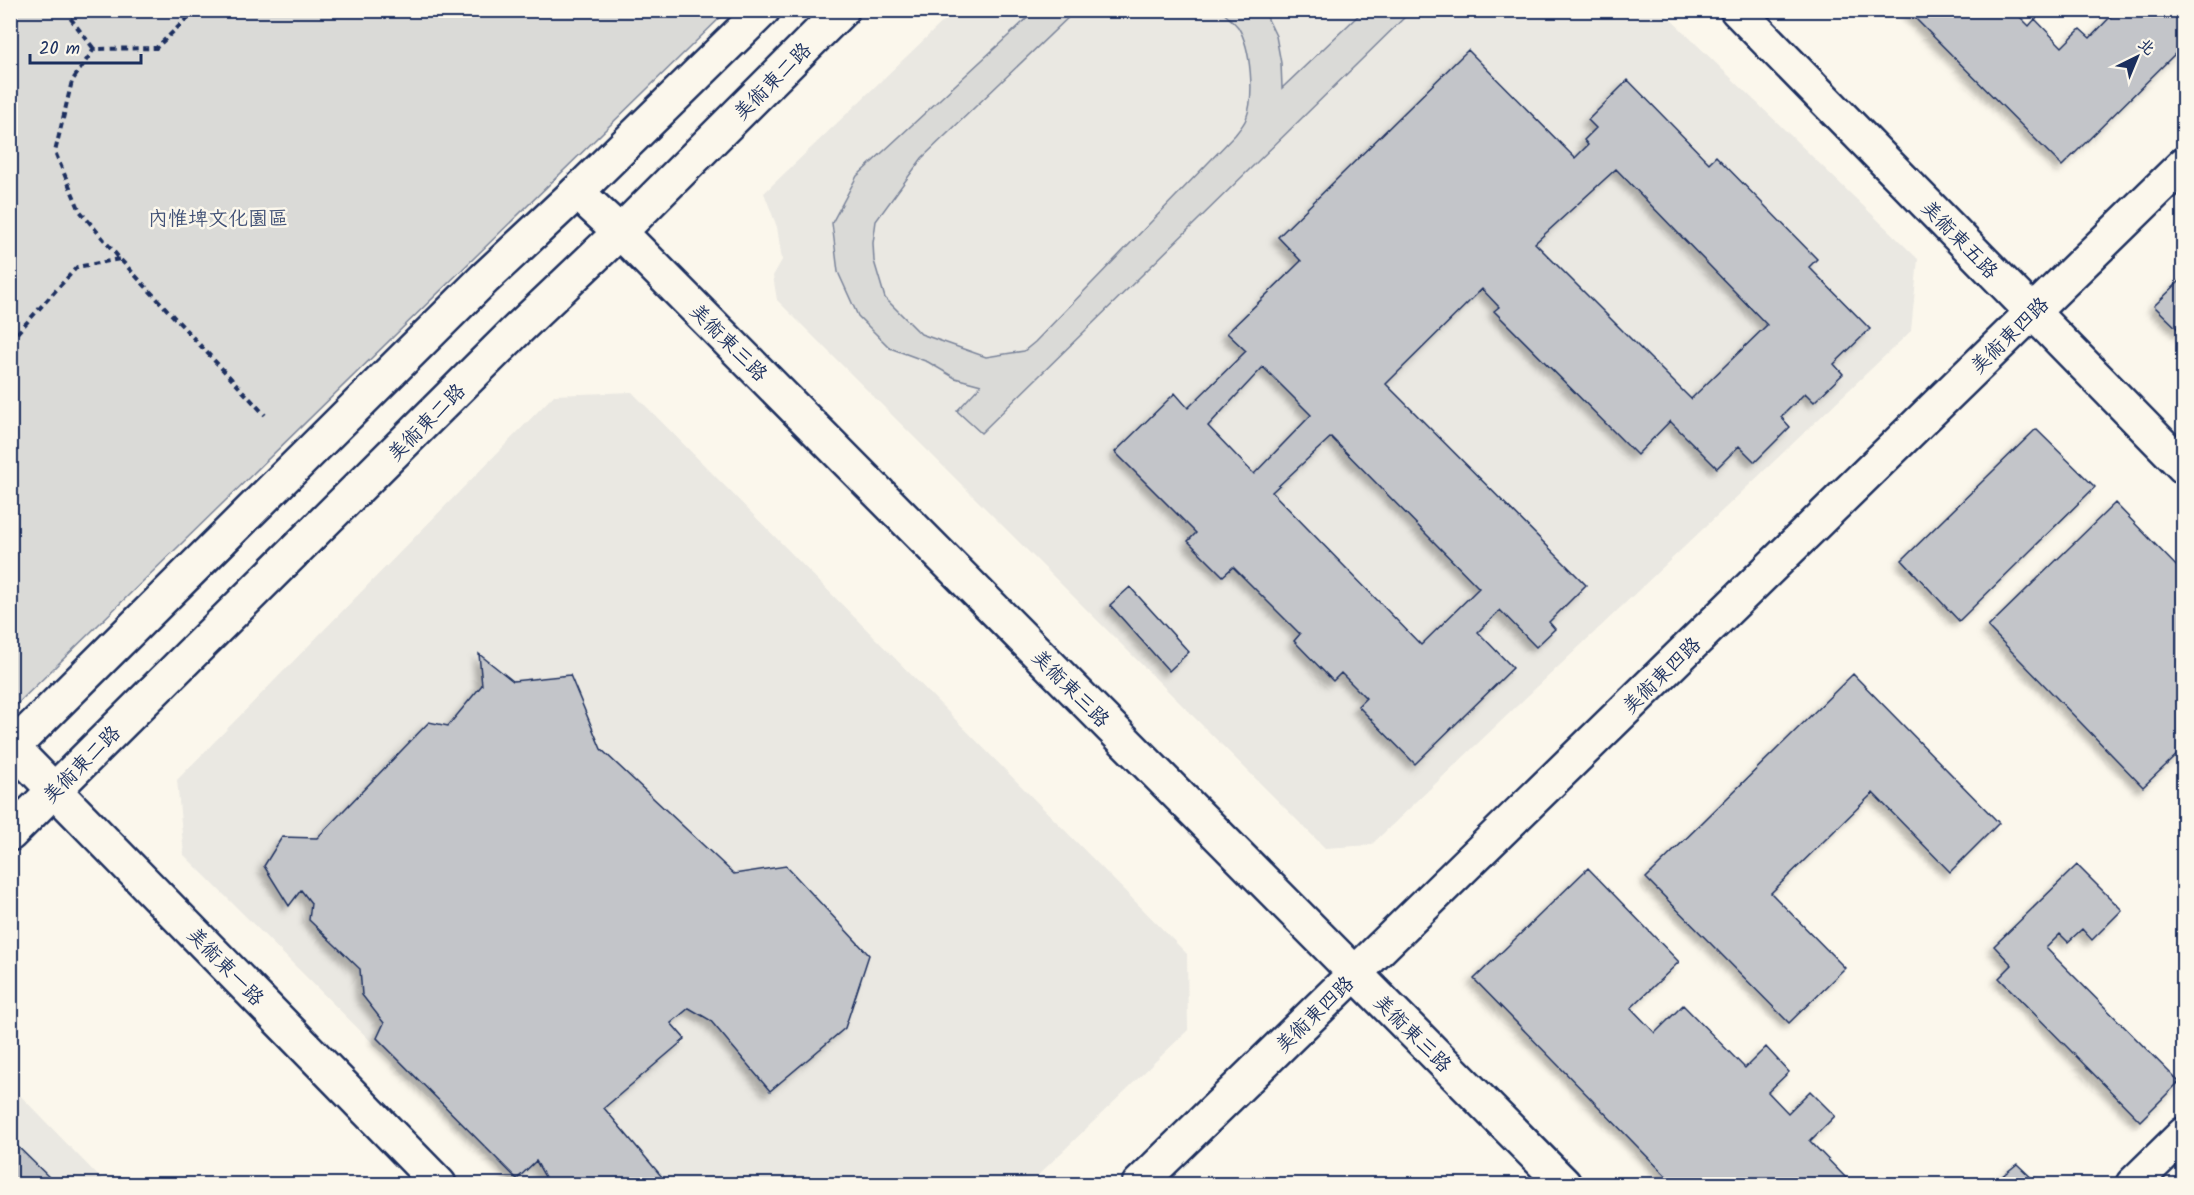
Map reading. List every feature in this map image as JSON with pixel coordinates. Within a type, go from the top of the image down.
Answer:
[{"type":"street","points":[[12,749],[485,278],[578,192],[763,10]]},
{"type":"street","name":"美術東二路","points":[[10,834],[842,10]]},
{"type":"street","name":"美術東五路","points":[[1737,10],[2184,467]]},
{"type":"street","name":"美術東四路","points":[[1139,1185],[2184,164]]},
{"type":"street","name":"美術東三路","points":[[578,192],[1564,1185]]},
{"type":"street","name":"美術東一路","points":[[12,749],[55,790],[439,1185]]},
{"type":"street","points":[[2133,1185],[2184,1134]]},
{"type":"path","points":[[64,10],[94,49]]},
{"type":"path","points":[[94,49],[156,48],[196,10]]},
{"type":"path","points":[[94,49],[72,81],[55,152],[80,211],[120,259],[265,415]]},
{"type":"path","points":[[10,341],[77,267],[120,259]]},
{"type":"shaded area","points":[[954,11],[1662,11],[1918,259],[1911,331],[1371,845],[1325,848],[777,300],[773,276],[782,260],[777,227],[764,193]]},
{"type":"shaded area","points":[[632,392],[1187,954],[1188,1030],[1029,1184],[514,1184],[184,855],[177,780],[554,395]]},
{"type":"shaded area","points":[[11,1086],[106,1184],[11,1184]]},
{"type":"green space","name":"內惟埤文化園區","points":[[11,10],[727,10],[727,11],[11,710]]},
{"type":"green space","points":[[1035,11],[1075,11],[922,158],[876,221],[873,243],[874,261],[885,298],[921,334],[986,357],[1024,351],[1035,342],[1243,125],[1250,98],[1249,59],[1238,27],[1221,11],[1264,11],[1276,36],[1281,63],[1282,88],[1363,11],[1411,11],[981,433],[957,411],[981,385],[955,378],[928,362],[890,348],[858,316],[838,272],[832,223],[857,176]]},
{"type":"building","points":[[1907,10],[2013,10],[2029,26],[2035,19],[2062,47],[2080,29],[2090,38],[2117,10],[2178,10],[2184,16],[2184,45],[2062,166]]},
{"type":"building","points":[[1468,50],[1575,158],[1588,145],[1584,140],[1596,128],[1588,120],[1628,80],[1709,163],[1716,156],[1817,259],[1809,267],[1870,329],[1834,364],[1843,374],[1814,402],[1805,393],[1781,417],[1790,427],[1755,462],[1739,446],[1717,468],[1670,421],[1637,455],[1494,311],[1499,307],[1482,289],[1386,384],[1586,585],[1549,622],[1555,629],[1536,647],[1500,610],[1478,632],[1513,668],[1415,764],[1358,706],[1366,698],[1341,673],[1333,681],[1294,641],[1300,634],[1233,567],[1223,576],[1188,541],[1196,533],[1115,452],[1175,393],[1188,408],[1246,351],[1227,333],[1301,261],[1278,237]],"holes":[[[1616,169],[1767,325],[1691,399],[1535,243]],[[1263,367],[1311,415],[1254,474],[1208,426]],[[1331,437],[1479,588],[1421,645],[1272,492]]]},
{"type":"building","points":[[2184,277],[2184,335],[2154,306]]},
{"type":"building","points":[[2036,429],[2095,487],[1959,621],[1902,560]]},
{"type":"building","points":[[2115,503],[2184,574],[2184,748],[2143,787],[1988,627]]},
{"type":"building","points":[[1130,587],[1189,652],[1169,671],[1110,605]]},
{"type":"building","points":[[479,654],[513,681],[570,675],[601,749],[734,874],[786,866],[869,955],[845,1028],[770,1091],[710,1020],[689,1008],[671,1023],[685,1039],[604,1108],[668,1184],[549,1184],[536,1161],[517,1179],[377,1038],[384,1023],[362,995],[360,969],[309,920],[311,903],[301,890],[289,906],[264,866],[282,837],[317,838],[429,722],[448,726],[482,685]]},
{"type":"building","points":[[1853,674],[1999,823],[1950,872],[1873,793],[1771,893],[1845,968],[1789,1023],[1646,878]]},
{"type":"building","points":[[2077,865],[2122,910],[2092,940],[2082,929],[2068,942],[2060,934],[2046,948],[2179,1082],[2140,1121],[1999,978],[2012,965],[1994,946]]},
{"type":"building","points":[[1588,868],[1679,962],[1631,1008],[1655,1033],[1683,1005],[1745,1068],[1766,1047],[1789,1072],[1768,1092],[1788,1113],[1810,1091],[1835,1116],[1810,1141],[1852,1184],[1674,1184],[1474,979]]},
{"type":"building","points":[[10,1139],[56,1184],[10,1184]]},
{"type":"building","points":[[2017,1164],[2038,1184],[1998,1184],[1995,1182]]}]
